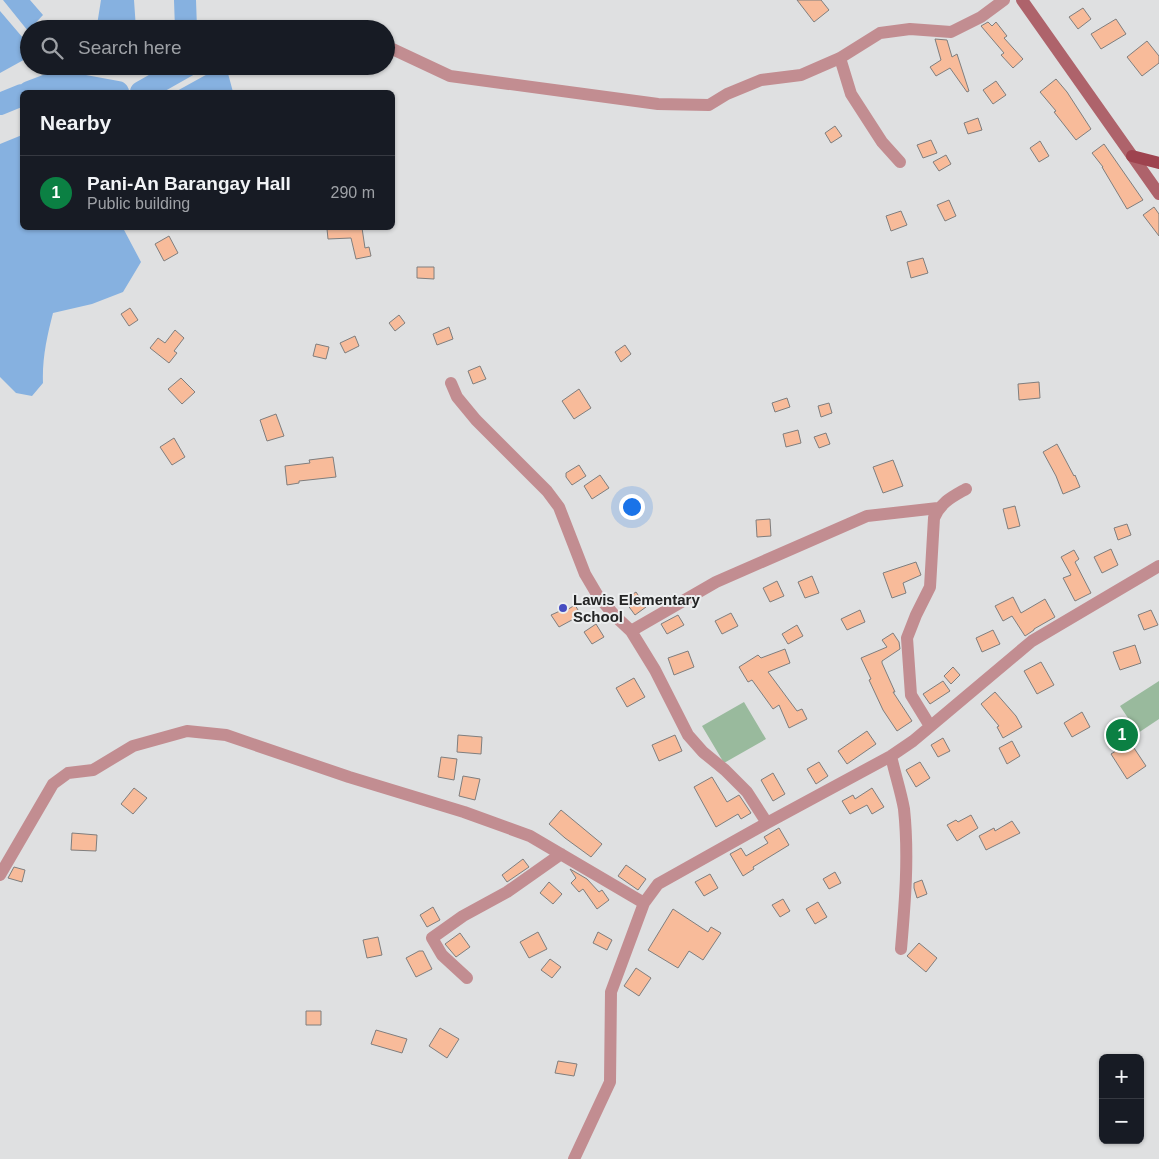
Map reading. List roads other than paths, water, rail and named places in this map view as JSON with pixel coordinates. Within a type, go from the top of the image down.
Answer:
[{"type":"main road","points":[[1022,0],[1159,194]]},
{"type":"main road","points":[[1132,156],[1159,163]]},
{"type":"street","points":[[395,50],[450,76],[658,104],[709,105],[727,94],[761,80],[801,75],[840,58],[880,33],[910,29],[952,32],[981,18],[1004,0]]},
{"type":"street","points":[[840,58],[852,94],[882,142],[900,162]]},
{"type":"street","points":[[450,383],[457,397],[476,420],[522,465],[559,507],[585,574],[598,596],[632,632],[655,670],[688,736],[702,752],[725,770],[747,792],[767,823]]},
{"type":"street","points":[[930,726],[911,695],[907,638],[930,587],[934,518],[938,508],[946,500],[966,489]]},
{"type":"street","points":[[632,632],[716,582],[867,516],[938,508]]},
{"type":"street","points":[[574,1159],[610,1082],[611,992],[644,903],[658,884],[891,756],[1032,641],[1159,566]]},
{"type":"street","points":[[0,875],[53,784],[68,773],[94,770],[133,746],[187,731],[226,735],[349,777],[464,812],[530,836],[644,903]]},
{"type":"street","points":[[891,756],[904,809],[906,892],[900,949]]},
{"type":"street","points":[[468,978],[442,955],[432,938],[463,916],[507,892],[561,854]]},
{"type":"water","points":[[3,0],[30,0],[43,15],[38,20],[20,21]]},
{"type":"water","points":[[101,0],[134,0],[135,20],[98,20]]},
{"type":"water","points":[[0,11],[20,34],[20,62],[0,73]]},
{"type":"water","points":[[206,75],[228,75],[232,90],[179,90]]},
{"type":"water","points":[[20,136],[20,230],[124,230],[141,262],[123,292],[92,304],[53,313],[45,348],[43,383],[32,396],[16,393],[0,377],[0,144]]},
{"type":"waterway","points":[[185,0],[186,20]]},
{"type":"waterway","points":[[145,90],[171,75]]},
{"type":"waterway","points":[[34,90],[58,81],[107,90]]},
{"type":"waterway","points":[[0,104],[20,96]]},
{"type":"place","name":"Lawis Elementary School","points":[[563,608]]},
{"type":"place","name":"Pani-An Barangay Hall","points":[[1122,735]]}]
